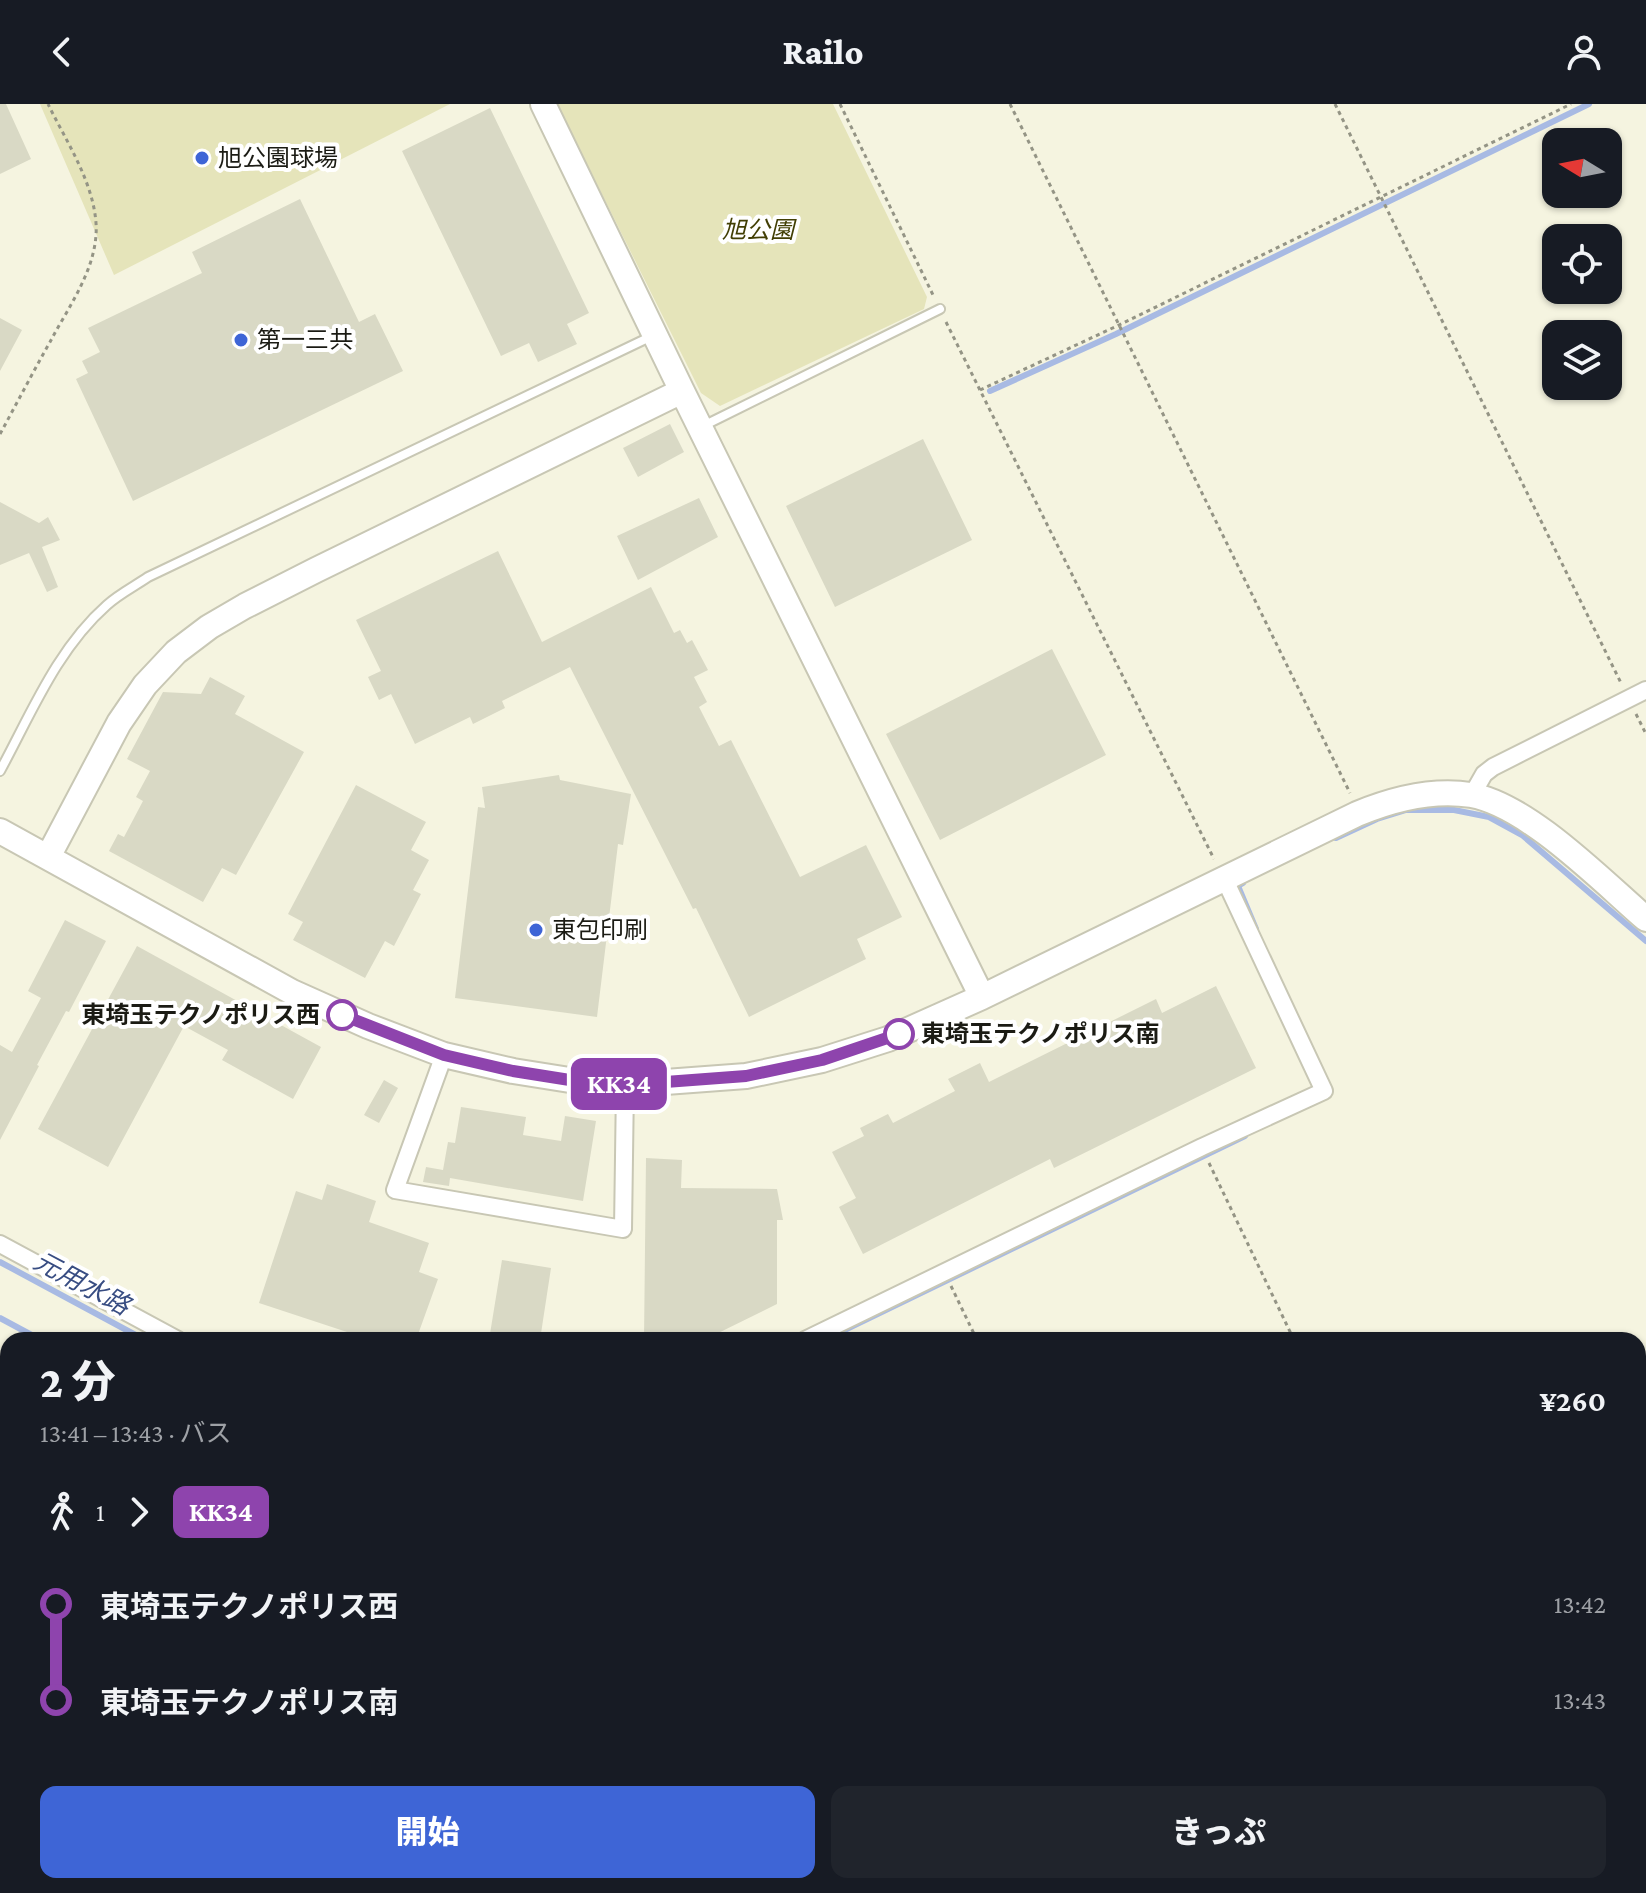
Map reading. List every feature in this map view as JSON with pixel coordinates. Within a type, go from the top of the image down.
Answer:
[{"type":"street","points":[[543,104],[982,997]]},
{"type":"street","points":[[48,857],[119,723],[145,685],[176,652],[209,627],[290,583],[682,391]]},
{"type":"street","points":[[1472,795],[1484,774],[1493,767],[1646,690]]},
{"type":"street","points":[[0,831],[292,992],[368,1026],[444,1055],[513,1071],[625,1085],[746,1076],[822,1060],[888,1039],[982,997],[1357,814],[1384,803],[1415,796],[1472,795],[1518,813],[1568,851],[1646,919]]},
{"type":"street","points":[[822,1332],[1324,1091],[1225,880]]},
{"type":"street","points":[[444,1055],[395,1190],[623,1229],[625,1085]]},
{"type":"street","points":[[0,1244],[163,1332]]},
{"type":"lane","points":[[700,427],[940,309]]},
{"type":"lane","points":[[0,771],[59,663],[79,633],[108,604],[176,563],[654,334]]},
{"type":"path","points":[[0,434],[86,275],[96,246],[92,199],[48,104]]},
{"type":"path","points":[[840,104],[1225,880]]},
{"type":"path","points":[[1010,104],[1348,788],[1357,814]]},
{"type":"path","points":[[1335,104],[1646,734]]},
{"type":"path","points":[[980,390],[1571,104]]},
{"type":"path","points":[[1202,1147],[1290,1332]]},
{"type":"path","points":[[944,1273],[973,1332]]},
{"type":"green space","points":[[40,104],[450,104],[114,275]]},
{"type":"green space","name":"旭公園","points":[[557,104],[833,104],[927,297],[924,309],[720,406],[701,393]]},
{"type":"building","points":[[0,104],[6,104],[31,159],[0,174]]},
{"type":"building","points":[[490,108],[589,313],[567,324],[577,344],[538,362],[529,343],[501,356],[402,151]]},
{"type":"building","name":"第一三共","points":[[300,199],[359,322],[375,314],[403,371],[133,501],[76,379],[88,373],[82,361],[100,352],[88,328],[202,273],[192,252]]},
{"type":"building","points":[[0,318],[22,330],[0,371]]},
{"type":"building","points":[[670,424],[684,452],[638,477],[623,448]]},
{"type":"building","points":[[923,439],[972,540],[835,607],[786,506]]},
{"type":"building","points":[[699,498],[718,537],[638,580],[617,536]]},
{"type":"building","points":[[0,502],[39,523],[48,517],[60,540],[42,547],[58,587],[47,592],[29,553],[0,565]]},
{"type":"building","points":[[498,551],[542,642],[651,587],[674,633],[680,630],[687,643],[692,640],[708,670],[694,677],[707,702],[699,707],[719,746],[731,740],[800,877],[866,845],[902,917],[857,939],[866,959],[749,1017],[696,908],[693,909],[570,667],[502,701],[505,708],[473,724],[470,717],[415,744],[391,694],[379,700],[368,677],[381,671],[356,620]]},
{"type":"building","points":[[1052,649],[1106,755],[940,840],[886,734]]},
{"type":"building","points":[[210,677],[245,696],[235,714],[304,752],[236,875],[222,868],[203,902],[109,851],[118,834],[124,837],[143,801],[136,797],[150,771],[127,759],[163,692],[201,694]]},
{"type":"building","name":"東包印刷","points":[[559,775],[560,780],[631,794],[623,845],[618,844],[597,1017],[455,998],[478,807],[485,808],[482,787]]},
{"type":"building","points":[[356,785],[426,822],[411,850],[429,860],[413,890],[421,894],[394,946],[385,941],[365,978],[293,940],[303,922],[288,914]]},
{"type":"building","points":[[65,920],[106,941],[37,1065],[0,1140],[0,1045],[12,1052],[41,998],[28,991]]},
{"type":"building","points":[[137,946],[321,1047],[293,1099],[222,1060],[228,1050],[184,1026],[108,1167],[38,1129]]},
{"type":"building","points":[[1216,986],[1256,1068],[1054,1168],[1050,1159],[863,1254],[839,1207],[856,1198],[832,1152],[864,1136],[860,1128],[888,1114],[893,1123],[955,1091],[948,1079],[980,1063],[989,1082],[1156,999],[1162,1013]]},
{"type":"building","points":[[384,1080],[398,1088],[379,1123],[364,1115]]},
{"type":"building","points":[[461,1107],[526,1117],[523,1135],[561,1141],[565,1116],[596,1121],[583,1201],[450,1178],[449,1186],[423,1182],[426,1167],[443,1170],[448,1142],[455,1143]]},
{"type":"building","points":[[646,1158],[682,1160],[681,1188],[777,1189],[783,1220],[777,1220],[777,1304],[720,1332],[644,1332]]},
{"type":"building","points":[[327,1184],[376,1201],[369,1222],[429,1243],[419,1272],[438,1279],[419,1332],[347,1332],[259,1303],[296,1191],[322,1200]]},
{"type":"building","points":[[502,1260],[551,1268],[541,1332],[490,1332]]},
{"type":"waterway","points":[[990,391],[1116,334],[1589,104]]},
{"type":"waterway","points":[[1336,838],[1377,819],[1406,810],[1454,810],[1489,817],[1522,835],[1646,941]]},
{"type":"waterway","points":[[1243,883],[1238,886],[1256,929]]},
{"type":"waterway","points":[[841,1332],[1245,1136]]},
{"type":"waterway","name":"元用水路","points":[[0,1262],[130,1332]]},
{"type":"waterway","points":[[0,1318],[26,1332]]},
{"type":"bus line","name":"KK34","points":[[342,1015],[444,1055],[513,1071],[625,1085],[746,1076],[822,1060],[899,1034]]},
{"type":"place","name":"旭公園球場","points":[[202,158]]},
{"type":"place","name":"第一三共","points":[[241,340]]},
{"type":"place","name":"東包印刷","points":[[536,930]]},
{"type":"place","name":"東埼玉テクノポリス西","points":[[342,1015]]},
{"type":"place","name":"東埼玉テクノポリス南","points":[[899,1034]]}]
